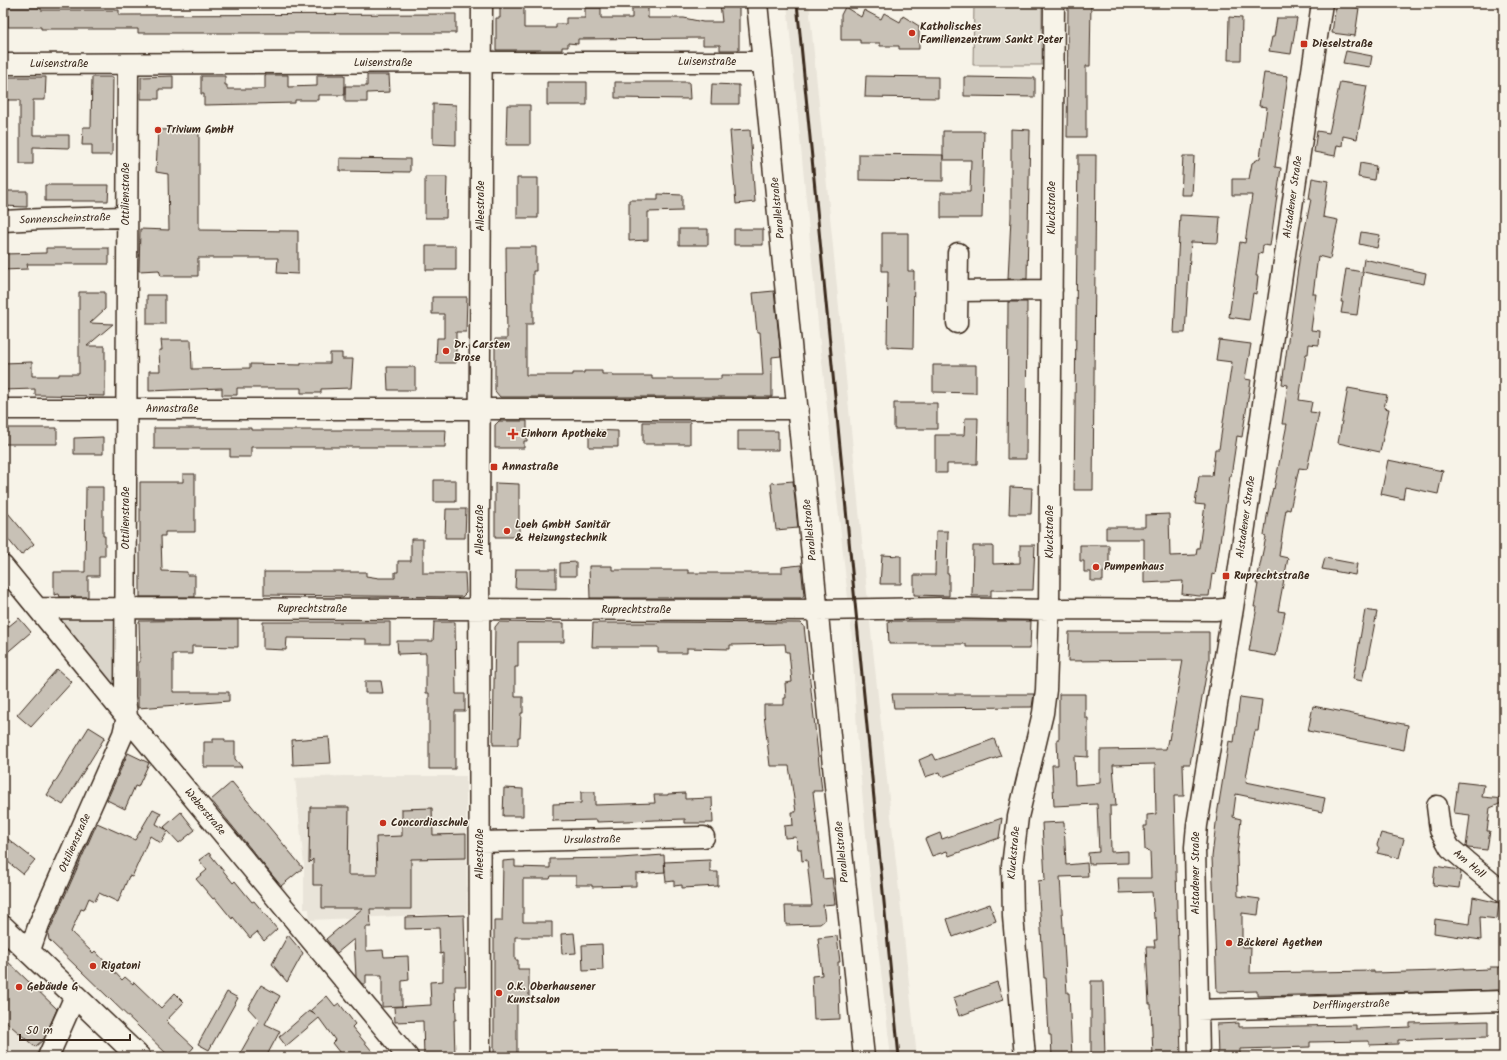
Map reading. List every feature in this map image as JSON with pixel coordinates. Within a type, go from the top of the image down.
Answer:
[{"type":"main road","points":[[3,927],[139,1057]]},
{"type":"street","name":"Alleestraße","points":[[480,1057],[480,409],[482,3]]},
{"type":"street","name":"Parallelstraße","points":[[757,3],[817,610],[864,1057]]},
{"type":"street","name":"Kluckstraße","points":[[1025,1057],[1013,916],[1012,866],[1018,817],[1043,713],[1046,690],[1049,610],[1054,3]]},
{"type":"street","name":"Alstadener Straße","points":[[1199,1057],[1195,847],[1197,825],[1233,608],[1322,3]]},
{"type":"street","name":"Luisenstraße","points":[[3,64],[763,62]]},
{"type":"street","name":"Ottilienstraße","points":[[29,952],[39,924],[123,734],[127,717],[125,697],[126,217],[128,64]]},
{"type":"street","name":"Sonnenscheinstraße","points":[[3,221],[126,217]]},
{"type":"street","points":[[957,323],[958,252]]},
{"type":"street","points":[[958,291],[1052,290]]},
{"type":"street","name":"Annastraße","points":[[3,409],[798,409]]},
{"type":"street","name":"Weberstraße","points":[[3,566],[127,717],[140,735],[408,1057]]},
{"type":"street","name":"Ruprechtstraße","points":[[38,608],[126,610],[817,610],[939,608],[1049,610],[1215,610],[1233,608]]},
{"type":"street","name":"Am Holl","points":[[1437,806],[1440,830],[1450,848],[1504,893]]},
{"type":"street","name":"Ursulastraße","points":[[480,842],[704,837]]},
{"type":"street","points":[[48,1057],[75,996]]},
{"type":"street","name":"Derfflingerstraße","points":[[1198,1010],[1504,1001]]},
{"type":"shaded area","points":[[787,3],[809,3],[870,622],[917,1057],[891,1057],[869,869],[858,746],[851,626],[819,334]]},
{"type":"shaded area","points":[[974,3],[1042,3],[1042,65],[973,65]]},
{"type":"shaded area","points":[[38,608],[126,610],[127,717]]},
{"type":"shaded area","name":"Concordiaschule","points":[[344,776],[466,776],[467,913],[310,920],[309,909],[304,909],[304,865],[295,778]]},
{"type":"shaded area","name":"Gebäude G","points":[[3,956],[74,1024],[59,1057],[3,1057]]},
{"type":"building","points":[[500,3],[524,3],[524,28],[556,28],[556,24],[566,24],[566,18],[585,18],[585,8],[601,8],[601,18],[632,18],[632,7],[648,7],[648,18],[684,18],[703,22],[722,22],[720,3],[739,3],[739,50],[720,50],[720,45],[703,45],[703,38],[578,39],[578,44],[568,43],[568,47],[562,47],[562,50],[496,50],[496,18],[500,18]]},
{"type":"building","points":[[1068,3],[1091,3],[1090,66],[1086,66],[1086,137],[1067,137]]},
{"type":"building","points":[[1336,4],[1359,8],[1355,36],[1332,33]]},
{"type":"building","points":[[845,7],[861,17],[864,10],[881,19],[884,13],[900,22],[903,16],[919,26],[919,49],[899,49],[899,46],[880,46],[880,43],[860,43],[860,40],[841,40],[841,15]]},
{"type":"building","points":[[8,8],[41,8],[41,10],[119,10],[119,15],[456,14],[456,33],[138,33],[138,29],[41,29],[41,27],[8,27]]},
{"type":"building","points":[[1229,17],[1242,18],[1241,60],[1228,60]]},
{"type":"building","points":[[1277,18],[1297,18],[1291,54],[1269,51],[1272,37],[1274,37]]},
{"type":"building","points":[[1346,51],[1372,56],[1370,67],[1343,63]]},
{"type":"building","points":[[1264,73],[1288,76],[1275,167],[1281,168],[1270,246],[1263,245],[1262,254],[1259,253],[1256,276],[1258,276],[1256,294],[1253,293],[1249,320],[1229,317],[1240,242],[1245,243],[1252,195],[1232,195],[1232,179],[1249,179],[1252,163],[1260,158],[1267,107],[1259,106]]},
{"type":"building","points":[[265,75],[288,75],[288,87],[317,86],[317,75],[345,75],[345,95],[318,95],[318,100],[295,100],[295,103],[204,105],[204,94],[201,94],[201,76],[225,76],[225,85],[227,85],[227,89],[265,89]]},
{"type":"building","points":[[367,75],[389,75],[390,92],[367,93],[367,102],[345,102],[345,86],[367,86]]},
{"type":"building","points":[[173,76],[173,89],[159,89],[159,99],[141,99],[141,77]]},
{"type":"building","points":[[866,76],[938,77],[938,98],[865,97]]},
{"type":"building","points":[[3,77],[46,77],[45,100],[33,100],[33,135],[69,135],[69,148],[33,147],[33,164],[20,164],[20,100],[3,100]]},
{"type":"building","points":[[92,77],[113,77],[112,155],[92,155],[92,145],[82,145],[83,127],[91,127]]},
{"type":"building","points":[[964,77],[1035,78],[1035,97],[964,96]]},
{"type":"building","points":[[547,82],[587,82],[587,105],[547,105]]},
{"type":"building","points":[[615,82],[689,82],[690,99],[615,98]]},
{"type":"building","points":[[1340,82],[1367,86],[1357,139],[1343,136],[1342,146],[1337,145],[1335,156],[1314,152],[1317,131],[1329,133]]},
{"type":"building","points":[[712,84],[739,85],[739,104],[711,104]]},
{"type":"building","points":[[433,104],[456,105],[456,145],[433,144]]},
{"type":"building","points":[[507,105],[530,105],[530,145],[506,145]]},
{"type":"building","points":[[199,129],[199,230],[298,231],[298,274],[277,273],[278,258],[198,258],[198,276],[161,276],[159,270],[139,271],[140,229],[169,230],[168,174],[156,172],[158,130]]},
{"type":"building","points":[[1011,129],[1030,130],[1027,279],[1008,279],[1011,217]]},
{"type":"building","points":[[750,130],[755,202],[736,204],[730,131]]},
{"type":"building","points":[[943,131],[984,131],[982,218],[941,218],[941,192],[970,192],[971,160],[943,160]]},
{"type":"building","points":[[859,154],[943,155],[943,181],[859,180]]},
{"type":"building","points":[[1078,155],[1096,155],[1093,490],[1074,490]]},
{"type":"building","points":[[1183,156],[1194,156],[1192,195],[1181,195]]},
{"type":"building","points":[[340,158],[410,159],[410,172],[340,171]]},
{"type":"building","points":[[1360,163],[1376,166],[1374,180],[1358,177]]},
{"type":"building","points":[[425,177],[447,177],[446,218],[425,218]]},
{"type":"building","points":[[517,178],[538,178],[538,218],[517,218]]},
{"type":"building","points":[[1312,178],[1328,181],[1323,217],[1338,220],[1330,259],[1318,256],[1313,294],[1316,294],[1311,330],[1320,331],[1319,345],[1309,344],[1299,400],[1312,402],[1310,412],[1319,413],[1307,469],[1299,468],[1290,510],[1286,509],[1279,556],[1288,558],[1278,611],[1285,612],[1276,656],[1249,651],[1257,607],[1254,607],[1258,584],[1256,584],[1266,537],[1264,536],[1267,516],[1287,424],[1282,424],[1288,385],[1282,384],[1300,254],[1311,199],[1309,199]]},
{"type":"building","points":[[45,185],[109,185],[108,201],[45,201]]},
{"type":"building","points":[[3,191],[27,191],[27,207],[3,206]]},
{"type":"building","points":[[658,194],[682,195],[682,211],[648,212],[648,240],[629,241],[629,200],[658,200]]},
{"type":"building","points":[[1180,215],[1220,217],[1218,243],[1191,242],[1185,333],[1174,333]]},
{"type":"building","points":[[679,229],[708,229],[708,245],[679,245]]},
{"type":"building","points":[[734,229],[763,229],[763,245],[734,245]]},
{"type":"building","points":[[1361,232],[1380,235],[1377,248],[1359,244]]},
{"type":"building","points":[[882,233],[908,233],[908,271],[914,271],[913,348],[887,347],[888,271],[882,271]]},
{"type":"building","points":[[426,246],[456,246],[456,270],[426,270]]},
{"type":"building","points":[[506,247],[536,247],[536,271],[533,271],[533,324],[526,324],[526,375],[573,375],[573,373],[584,373],[584,371],[602,371],[602,374],[613,374],[613,376],[652,376],[652,379],[721,379],[721,375],[763,375],[760,332],[757,332],[753,293],[774,291],[781,356],[772,357],[772,397],[500,397],[495,391],[495,339],[507,339]]},
{"type":"building","points":[[46,248],[109,248],[109,264],[27,264],[28,269],[3,270],[3,254],[46,253]]},
{"type":"building","points":[[1364,259],[1426,273],[1424,284],[1363,272],[1357,315],[1341,313],[1343,302],[1341,302],[1346,269],[1362,272]]},
{"type":"building","points":[[79,292],[105,292],[105,309],[90,323],[113,324],[87,346],[105,346],[105,396],[35,395],[35,389],[3,390],[3,363],[32,362],[32,376],[79,374]]},
{"type":"building","points":[[147,295],[165,295],[165,324],[147,324]]},
{"type":"building","points":[[432,297],[467,297],[466,332],[456,332],[456,363],[436,363],[437,338],[444,338],[444,314],[432,314]]},
{"type":"building","points":[[1008,302],[1027,302],[1026,459],[1007,459]]},
{"type":"building","points":[[161,340],[191,340],[192,369],[250,368],[250,364],[301,365],[301,363],[330,363],[330,353],[342,353],[342,359],[353,359],[351,388],[321,389],[321,393],[301,393],[301,388],[237,388],[237,395],[222,395],[222,388],[149,391],[149,371],[160,371],[159,350],[162,350]]},
{"type":"building","points":[[1219,340],[1251,344],[1245,379],[1251,380],[1242,437],[1237,436],[1215,575],[1212,574],[1209,596],[1199,596],[1182,594],[1183,581],[1144,583],[1144,539],[1106,539],[1106,527],[1145,527],[1145,515],[1169,514],[1170,556],[1196,555],[1197,548],[1199,548],[1205,505],[1195,504],[1199,476],[1212,476],[1215,449],[1219,449],[1232,362],[1216,360]]},
{"type":"building","points":[[933,365],[976,365],[976,393],[933,392]]},
{"type":"building","points":[[387,367],[415,367],[415,390],[388,390]]},
{"type":"building","points":[[1348,388],[1387,395],[1384,408],[1389,409],[1380,452],[1338,443]]},
{"type":"building","points":[[894,403],[937,403],[937,429],[894,429]]},
{"type":"building","points":[[965,418],[978,418],[977,464],[947,464],[947,473],[935,473],[935,435],[964,435]]},
{"type":"building","points":[[499,421],[527,421],[527,441],[524,441],[524,448],[495,448],[495,425]]},
{"type":"building","points":[[643,422],[690,422],[690,444],[643,444]]},
{"type":"building","points":[[3,428],[57,428],[57,444],[3,444]]},
{"type":"building","points":[[154,428],[251,428],[251,430],[446,430],[445,447],[251,447],[251,457],[230,457],[230,449],[154,449]]},
{"type":"building","points":[[589,430],[618,431],[618,447],[589,447]]},
{"type":"building","points":[[738,431],[778,431],[778,450],[738,450]]},
{"type":"building","points":[[103,437],[103,454],[74,454],[74,438]]},
{"type":"building","points":[[1388,460],[1443,471],[1438,494],[1405,487],[1403,499],[1381,494]]},
{"type":"building","points":[[183,474],[195,474],[195,532],[165,532],[165,536],[161,536],[162,571],[187,572],[187,575],[195,575],[195,597],[140,597],[140,482],[183,482]]},
{"type":"building","points":[[434,480],[456,480],[456,502],[434,502]]},
{"type":"building","points":[[793,481],[798,528],[776,530],[771,483]]},
{"type":"building","points":[[495,483],[519,484],[519,537],[495,537]]},
{"type":"building","points":[[86,487],[103,487],[103,536],[105,536],[105,556],[99,556],[99,576],[88,576],[88,597],[60,597],[59,594],[54,595],[54,572],[85,572]]},
{"type":"building","points":[[1010,487],[1032,488],[1031,514],[1009,514]]},
{"type":"building","points":[[3,507],[34,544],[21,555],[3,533]]},
{"type":"building","points":[[446,509],[466,509],[465,538],[445,538]]},
{"type":"building","points":[[936,531],[948,531],[947,574],[949,574],[949,596],[914,595],[914,575],[935,575]]},
{"type":"building","points":[[411,539],[423,539],[423,573],[465,573],[466,593],[462,597],[264,595],[264,572],[366,572],[366,576],[395,578],[395,572],[398,572],[398,561],[411,561]]},
{"type":"building","points":[[1020,545],[1035,545],[1033,590],[991,590],[991,596],[972,596],[973,546],[993,546],[993,564],[1020,563]]},
{"type":"building","name":"Pumpenhaus","points":[[1080,545],[1109,545],[1109,572],[1103,572],[1103,581],[1091,581],[1091,572],[1084,572],[1084,561],[1080,561]]},
{"type":"building","points":[[882,555],[901,556],[901,584],[880,584]]},
{"type":"building","points":[[1325,558],[1357,564],[1355,575],[1322,569]]},
{"type":"building","points":[[576,562],[576,576],[560,576],[560,563]]},
{"type":"building","points":[[801,565],[804,595],[802,598],[590,598],[589,566],[612,566],[612,570],[688,570],[688,573],[782,573],[782,567]]},
{"type":"building","points":[[516,569],[556,569],[556,589],[515,588]]},
{"type":"building","points":[[1365,610],[1377,612],[1362,681],[1353,679]]},
{"type":"building","points":[[19,618],[31,632],[3,656],[3,631]]},
{"type":"building","points":[[238,620],[238,647],[192,646],[192,654],[173,654],[173,692],[229,692],[229,701],[138,708],[138,662],[140,662],[139,621]]},
{"type":"building","points":[[888,621],[1031,621],[1030,649],[1010,649],[1010,647],[966,647],[966,644],[889,644]]},
{"type":"building","points":[[263,622],[390,622],[390,644],[366,644],[366,639],[287,638],[286,650],[263,649]]},
{"type":"building","points":[[434,622],[455,622],[456,694],[465,694],[465,711],[455,711],[455,769],[429,769],[429,693],[426,693],[426,653],[398,654],[397,641],[433,641]]},
{"type":"building","points":[[499,622],[564,623],[564,642],[518,642],[518,667],[515,667],[515,697],[523,697],[523,713],[521,713],[520,737],[518,737],[518,745],[493,745],[495,627]]},
{"type":"building","points":[[593,623],[801,623],[804,626],[822,791],[813,791],[823,879],[832,878],[835,904],[823,905],[825,920],[820,924],[786,925],[785,906],[812,906],[807,860],[802,861],[801,849],[798,849],[796,837],[785,838],[784,826],[793,825],[792,812],[796,812],[789,766],[770,766],[764,714],[764,705],[784,705],[784,698],[786,698],[785,683],[792,682],[789,652],[786,652],[785,644],[730,645],[730,649],[687,648],[687,653],[658,653],[658,647],[592,647]]},
{"type":"building","points":[[1069,632],[1209,632],[1209,659],[1190,764],[1183,764],[1184,796],[1174,796],[1181,1057],[1153,1057],[1151,1004],[1149,1004],[1146,947],[1155,947],[1154,940],[1157,940],[1156,918],[1154,918],[1152,892],[1119,893],[1118,878],[1151,878],[1150,851],[1145,850],[1144,826],[1147,826],[1147,815],[1156,814],[1155,764],[1113,765],[1116,806],[1110,806],[1111,852],[1128,851],[1128,863],[1089,864],[1088,853],[1099,852],[1097,804],[1054,806],[1052,765],[1058,765],[1057,739],[1059,739],[1059,694],[1085,694],[1085,718],[1088,718],[1088,757],[1074,756],[1075,785],[1100,783],[1100,750],[1166,749],[1168,739],[1169,740],[1183,660],[1068,661]]},
{"type":"building","points":[[57,669],[72,682],[31,727],[17,715]]},
{"type":"building","points":[[365,681],[381,681],[383,693],[365,693]]},
{"type":"building","points":[[892,694],[1034,694],[1032,707],[894,708]]},
{"type":"building","points":[[1240,697],[1262,700],[1258,731],[1255,731],[1246,782],[1325,798],[1322,812],[1236,794],[1233,817],[1241,819],[1237,856],[1238,896],[1260,899],[1258,915],[1242,913],[1242,947],[1251,947],[1250,973],[1374,971],[1374,973],[1440,971],[1464,968],[1464,970],[1490,969],[1490,967],[1504,967],[1504,990],[1257,996],[1257,991],[1217,992],[1212,857],[1229,741],[1234,742]]},
{"type":"building","points":[[1313,706],[1408,725],[1404,750],[1308,731]]},
{"type":"building","points":[[89,727],[105,737],[63,805],[47,795]]},
{"type":"building","points":[[329,737],[331,763],[293,765],[292,740]]},
{"type":"building","points":[[213,739],[225,739],[225,742],[235,742],[235,759],[242,767],[204,767],[204,742],[213,742]]},
{"type":"building","points":[[994,739],[1001,756],[942,777],[940,772],[925,777],[919,760],[933,754],[936,760]]},
{"type":"building","points":[[128,753],[149,763],[138,787],[135,786],[125,809],[107,800]]},
{"type":"building","points":[[232,782],[303,868],[281,886],[211,800]]},
{"type":"building","points":[[1458,782],[1484,785],[1482,797],[1504,799],[1504,802],[1490,808],[1487,831],[1490,831],[1487,850],[1466,847],[1470,815],[1454,813]]},
{"type":"building","points":[[504,788],[523,789],[523,816],[503,816]]},
{"type":"building","points":[[581,792],[595,792],[595,805],[655,803],[654,795],[668,794],[685,793],[685,799],[712,798],[713,823],[685,823],[685,819],[597,822],[597,820],[553,821],[553,804],[581,803]]},
{"type":"building","points":[[310,807],[349,807],[348,875],[377,875],[376,837],[402,836],[402,809],[432,808],[433,835],[466,834],[466,858],[411,859],[411,909],[370,909],[371,927],[366,927],[366,951],[383,950],[384,957],[408,956],[409,980],[402,981],[402,1006],[382,1007],[382,975],[366,975],[366,984],[362,984],[356,977],[354,939],[337,953],[326,939],[363,908],[322,908],[322,885],[313,885],[313,859],[309,863]]},
{"type":"building","points":[[153,809],[161,813],[156,824],[167,830],[164,827],[181,812],[195,830],[179,843],[168,831],[161,843],[150,836],[132,877],[129,876],[118,902],[99,893],[95,901],[89,898],[84,910],[81,909],[71,932],[93,953],[95,951],[122,980],[125,977],[133,984],[134,982],[161,1008],[175,993],[184,1002],[166,1021],[194,1047],[185,1057],[170,1057],[49,940],[48,934],[97,823],[135,840]]},
{"type":"building","points":[[1002,818],[999,838],[949,856],[947,851],[932,856],[925,839],[940,833],[942,839]]},
{"type":"building","points":[[1064,822],[1066,865],[1087,863],[1088,876],[1060,877],[1067,993],[1069,993],[1072,1057],[1052,1057],[1051,1035],[1049,1035],[1046,978],[1044,978],[1038,881],[1045,880],[1042,823]]},
{"type":"building","points":[[1381,833],[1404,839],[1399,858],[1377,853],[1379,848],[1377,845]]},
{"type":"building","points":[[3,835],[35,860],[23,874],[3,858]]},
{"type":"building","points":[[209,853],[233,883],[235,881],[277,929],[264,941],[257,932],[250,938],[233,917],[232,919],[215,898],[213,899],[196,879],[207,870],[199,860]]},
{"type":"building","points":[[664,855],[665,872],[636,874],[636,886],[592,887],[592,885],[576,885],[576,876],[551,876],[550,879],[523,879],[523,922],[552,922],[552,937],[515,937],[515,960],[518,960],[518,969],[529,969],[529,1002],[517,1002],[517,1057],[494,1057],[494,921],[502,921],[503,861],[515,860],[515,867],[550,868],[550,859],[620,858]]},
{"type":"building","points":[[710,860],[710,872],[718,872],[718,886],[682,888],[682,885],[674,886],[674,881],[666,882],[664,862]]},
{"type":"building","points":[[1435,866],[1459,870],[1461,872],[1459,888],[1433,885]]},
{"type":"building","points":[[1473,897],[1499,903],[1497,919],[1480,917],[1481,940],[1434,933],[1435,919],[1470,924]]},
{"type":"building","points":[[990,904],[996,921],[953,937],[947,919]]},
{"type":"building","points":[[464,915],[466,986],[455,986],[455,1057],[424,1057],[423,1021],[395,1022],[394,1007],[431,1005],[430,982],[443,981],[443,953],[440,954],[439,928],[405,929],[405,917]]},
{"type":"building","points":[[574,933],[576,953],[562,954],[561,934]]},
{"type":"building","points":[[288,935],[303,953],[287,982],[272,964]]},
{"type":"building","points":[[837,936],[840,962],[838,962],[840,1019],[814,1020],[812,976],[822,975],[818,938]]},
{"type":"building","points":[[602,944],[603,970],[583,971],[582,945]]},
{"type":"building","name":"Gebäude G","points":[[3,957],[57,1009],[44,1039],[35,1047],[3,1019]]},
{"type":"building","points":[[1091,981],[1103,981],[1105,1057],[1091,1057]]},
{"type":"building","points":[[997,982],[1003,1000],[959,1016],[953,998]]},
{"type":"building","points":[[261,985],[280,996],[265,1024],[280,1031],[266,1057],[238,1057],[259,1020],[248,1008]]},
{"type":"building","points":[[227,992],[238,998],[209,1050],[198,1044]]},
{"type":"building","points":[[327,996],[335,1006],[339,1003],[355,1024],[352,1027],[377,1057],[343,1057],[332,1043],[335,1040],[319,1018],[286,1046],[279,1037],[309,1011],[316,1015],[311,1010]]},
{"type":"building","points":[[1488,1021],[1488,1037],[1398,1040],[1398,1044],[1369,1045],[1369,1041],[1310,1042],[1310,1047],[1240,1049],[1240,1057],[1218,1057],[1217,1024],[1239,1023],[1239,1027],[1356,1025],[1356,1029],[1410,1027],[1410,1023]]},
{"type":"railway","points":[[797,3],[899,1057]]},
{"type":"place","name":"Katholisches Familienzentrum Sankt Peter","points":[[912,33]]},
{"type":"place","name":"Dieselstraße","points":[[1304,44]]},
{"type":"place","name":"Trivium GmbH","points":[[158,130]]},
{"type":"place","name":"Dr. Carsten Brose","points":[[446,351]]},
{"type":"place","name":"Einhorn Apotheke","points":[[513,434]]},
{"type":"place","name":"Annastraße","points":[[494,467]]},
{"type":"place","name":"Loeh GmbH Sanitär & Heizungstechnik","points":[[507,531]]},
{"type":"place","name":"Pumpenhaus","points":[[1096,567]]},
{"type":"place","name":"Ruprechtstraße","points":[[1226,576]]},
{"type":"place","name":"Concordiaschule","points":[[383,823]]},
{"type":"place","name":"Bäckerei Agethen","points":[[1229,943]]},
{"type":"place","name":"Rigatoni","points":[[93,966]]},
{"type":"place","name":"Gebäude G","points":[[19,987]]},
{"type":"place","name":"O.K. Oberhausener Kunstsalon","points":[[499,993]]}]
